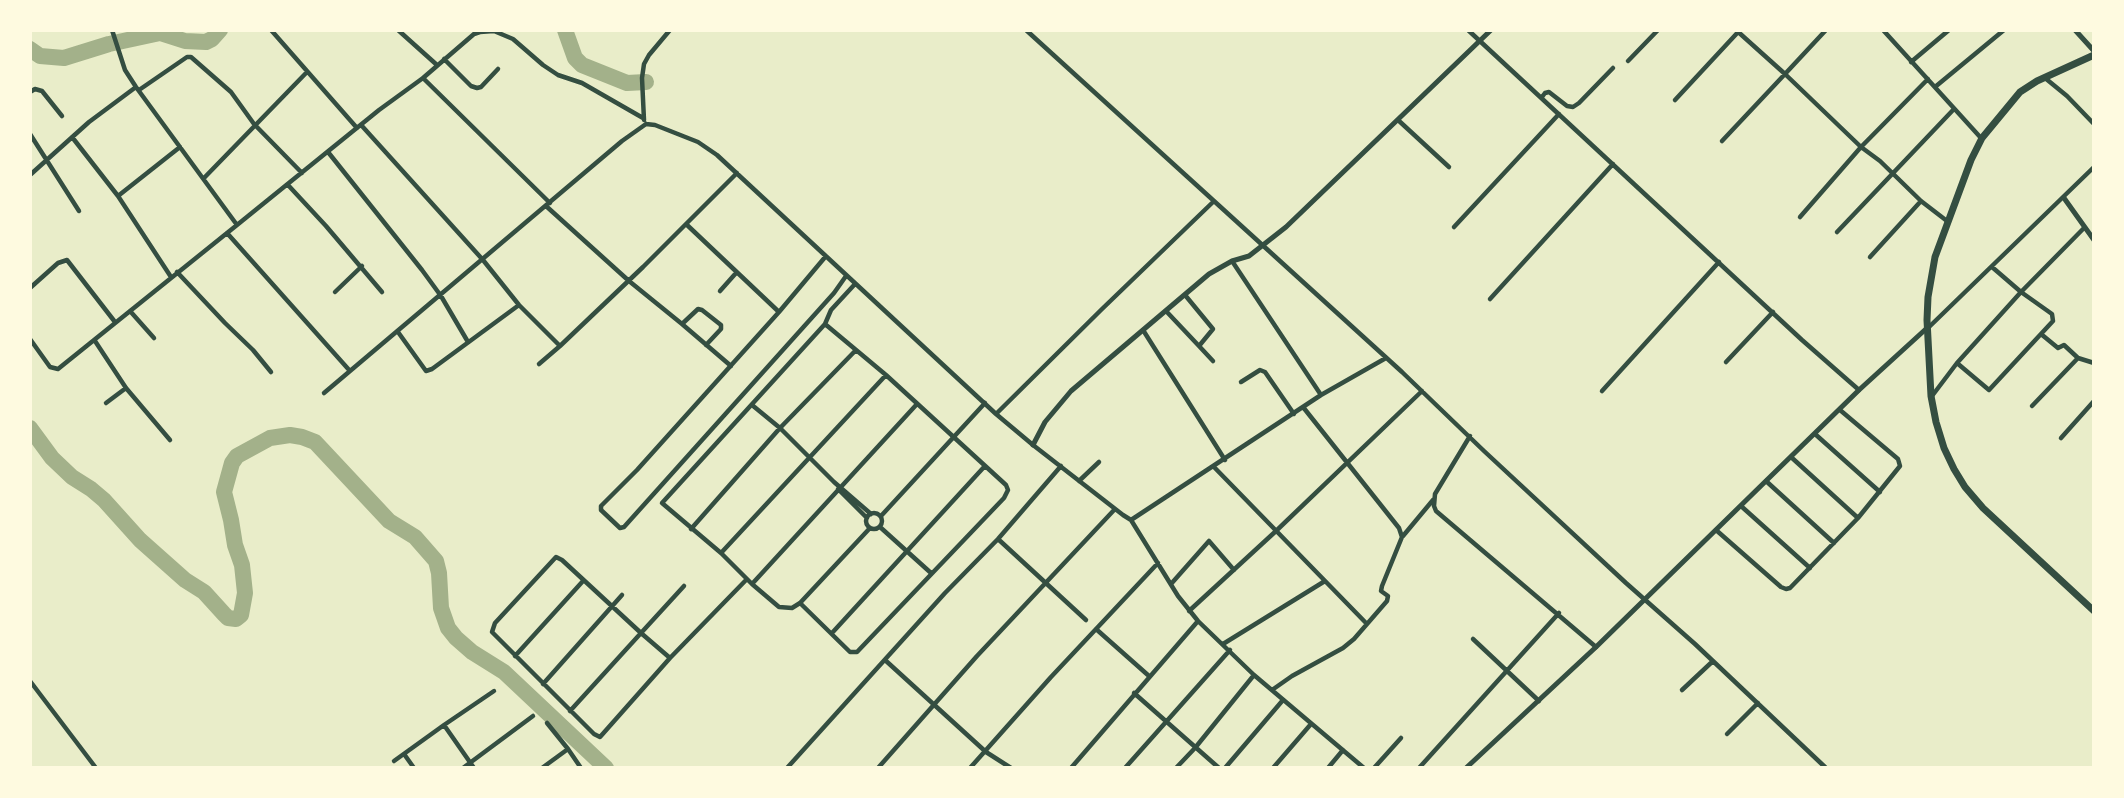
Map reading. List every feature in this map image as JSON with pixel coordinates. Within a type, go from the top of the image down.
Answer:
[{"type":"highway","points":[[2094,53],[2020,92],[1982,138],[1947,221],[1930,281],[1927,328],[1931,396],[1936,422],[1944,448],[1965,487],[1993,518],[2094,611]]},
{"type":"street","points":[[112,30],[125,70],[137,89],[237,225]]},
{"type":"street","points":[[271,30],[483,260],[519,305],[560,346]]},
{"type":"street","points":[[398,30],[437,65]]},
{"type":"street","points":[[645,121],[643,71],[649,55],[670,30]]},
{"type":"street","points":[[1026,30],[1422,391],[1826,768]]},
{"type":"street","points":[[1033,446],[1045,422],[1062,399],[1088,375],[1209,274],[1232,261],[1249,256],[1296,218],[1398,120],[1474,35],[1491,30]]},
{"type":"street","points":[[1628,61],[1658,30]]},
{"type":"street","points":[[1722,141],[1826,30]]},
{"type":"street","points":[[1912,62],[1949,30]]},
{"type":"street","points":[[1935,87],[2004,30]]},
{"type":"street","points":[[2075,30],[2094,53]]},
{"type":"street","points":[[1675,100],[1739,31],[1861,147],[1947,221]]},
{"type":"street","points":[[1886,31],[1982,138]]},
{"type":"street","points":[[30,338],[50,367],[56,370],[444,59],[480,32],[500,32],[513,39],[553,72],[582,83],[645,121],[708,148],[996,414],[1033,446],[1131,520],[1198,621],[1254,675],[1362,768]]},
{"type":"street","points":[[1474,35],[1859,390]]},
{"type":"street","points":[[30,175],[72,137],[137,89],[187,57],[191,57],[231,92],[254,124],[302,173]]},
{"type":"street","points":[[444,59],[471,86],[477,88],[498,69]]},
{"type":"street","points":[[1542,97],[1549,92],[1567,106],[1573,107],[1613,68]]},
{"type":"street","points":[[204,178],[307,72]]},
{"type":"street","points":[[423,78],[629,281],[731,366]]},
{"type":"street","points":[[2045,78],[2094,124]]},
{"type":"street","points":[[1800,217],[1861,147],[1928,79]]},
{"type":"street","points":[[30,92],[35,89],[42,91],[62,116]]},
{"type":"street","points":[[1837,232],[1954,109]]},
{"type":"street","points":[[1454,227],[1559,114]]},
{"type":"street","points":[[1398,120],[1449,167]]},
{"type":"street","points":[[324,393],[645,121]]},
{"type":"street","points":[[30,134],[79,211]]},
{"type":"street","points":[[72,137],[118,195],[171,276]]},
{"type":"street","points":[[118,195],[180,147]]},
{"type":"street","points":[[328,152],[441,296],[468,342]]},
{"type":"street","points":[[1490,299],[1613,164]]},
{"type":"street","points":[[1466,768],[1597,647],[1859,390],[1992,267],[2094,167]]},
{"type":"street","points":[[539,364],[629,281],[737,173]]},
{"type":"street","points":[[288,185],[362,266],[382,292]]},
{"type":"street","points":[[2063,198],[2094,240]]},
{"type":"street","points":[[1870,257],[1921,201]]},
{"type":"street","points":[[996,414],[1213,202]]},
{"type":"street","points":[[686,224],[779,312]]},
{"type":"street","points":[[1931,396],[2021,292],[2084,228]]},
{"type":"street","points":[[227,233],[350,371]]},
{"type":"street","points":[[826,256],[731,366],[601,506],[603,512],[620,528],[624,527],[834,293],[846,275]]},
{"type":"street","points":[[30,288],[58,263],[67,260],[115,322]]},
{"type":"street","points":[[1232,261],[1321,395]]},
{"type":"street","points":[[1602,391],[1719,262]]},
{"type":"street","points":[[335,292],[362,266]]},
{"type":"street","points":[[1957,363],[1989,390],[2053,321],[2052,314],[1992,267]]},
{"type":"street","points":[[177,272],[271,372]]},
{"type":"street","points":[[720,291],[736,274]]},
{"type":"street","points":[[855,284],[831,310],[825,324],[662,503],[779,607],[789,609],[800,603],[870,528]]},
{"type":"street","points":[[1185,295],[1213,328],[1199,346]]},
{"type":"street","points":[[398,332],[426,371],[519,305]]},
{"type":"street","points":[[682,324],[699,309],[720,325],[721,329],[706,345]]},
{"type":"street","points":[[130,311],[154,338]]},
{"type":"street","points":[[1166,311],[1213,361]]},
{"type":"street","points":[[1726,362],[1773,312]]},
{"type":"street","points":[[800,603],[850,652],[857,652],[1006,495],[1007,490],[1006,485],[886,375],[825,324]]},
{"type":"street","points":[[1143,330],[1225,460]]},
{"type":"street","points":[[2041,334],[2058,348],[2064,345],[2078,358],[2094,363]]},
{"type":"street","points":[[95,341],[126,388],[170,440]]},
{"type":"street","points":[[691,529],[780,428],[856,350]]},
{"type":"street","points":[[1131,520],[1321,395],[1386,358]]},
{"type":"street","points":[[2032,406],[2078,358]]},
{"type":"street","points":[[1241,382],[1260,370],[1265,372],[1294,414]]},
{"type":"street","points":[[721,553],[886,375]]},
{"type":"street","points":[[106,403],[126,388]]},
{"type":"street","points":[[1189,611],[1422,391]]},
{"type":"street","points":[[2061,438],[2094,401]]},
{"type":"street","points":[[881,516],[985,403]]},
{"type":"street","points":[[752,584],[917,404]]},
{"type":"street","points":[[752,405],[810,456],[869,516]]},
{"type":"street","points":[[1303,407],[1399,528],[1402,537]]},
{"type":"street","points":[[1716,530],[1784,588],[1789,589],[1858,518],[1898,470],[1900,462],[1840,410]]},
{"type":"street","points":[[1815,433],[1881,492]]},
{"type":"street","points":[[1470,436],[1435,494],[1434,506],[1440,515],[1597,647]]},
{"type":"street","points":[[1791,457],[1858,518]]},
{"type":"street","points":[[1079,481],[1099,462]]},
{"type":"street","points":[[787,768],[945,593],[998,539],[1061,466]]},
{"type":"street","points":[[832,633],[984,467]]},
{"type":"street","points":[[1214,467],[1367,624]]},
{"type":"street","points":[[1766,481],[1833,543]]},
{"type":"street","points":[[1272,690],[1292,676],[1343,649],[1367,624],[1388,599],[1381,591],[1402,537],[1434,500]]},
{"type":"street","points":[[1741,506],[1810,568]]},
{"type":"street","points":[[878,768],[1115,509]]},
{"type":"street","points":[[869,516],[876,513],[881,516]]},
{"type":"street","points":[[869,516],[867,524],[870,528]]},
{"type":"street","points":[[880,527],[881,516]]},
{"type":"street","points":[[880,527],[931,573]]},
{"type":"street","points":[[870,528],[880,527]]},
{"type":"street","points":[[998,539],[1086,620]]},
{"type":"street","points":[[1171,584],[1209,541],[1234,570]]},
{"type":"street","points":[[670,658],[556,557],[492,628],[493,634],[514,656],[595,735],[601,736],[670,658],[747,579]]},
{"type":"street","points":[[970,768],[1158,563]]},
{"type":"street","points":[[514,656],[583,581]]},
{"type":"street","points":[[1223,644],[1325,581]]},
{"type":"street","points":[[570,711],[684,586]]},
{"type":"street","points":[[543,684],[622,595]]},
{"type":"street","points":[[1419,768],[1559,613]]},
{"type":"street","points":[[1071,768],[1198,621]]},
{"type":"street","points":[[1096,629],[1149,676]]},
{"type":"street","points":[[1473,639],[1539,701]]},
{"type":"street","points":[[1125,768],[1230,650]]},
{"type":"street","points":[[885,660],[986,752],[1011,768]]},
{"type":"street","points":[[1682,690],[1713,661]]},
{"type":"street","points":[[1176,768],[1254,675]]},
{"type":"street","points":[[30,681],[96,768]]},
{"type":"street","points":[[394,761],[494,691]]},
{"type":"street","points":[[1134,693],[1219,768]]},
{"type":"street","points":[[1225,768],[1283,700]]},
{"type":"street","points":[[1727,734],[1758,703]]},
{"type":"street","points":[[463,768],[533,716]]},
{"type":"street","points":[[547,723],[582,768]]},
{"type":"street","points":[[1273,768],[1311,724]]},
{"type":"street","points":[[444,725],[474,768]]},
{"type":"street","points":[[1374,768],[1401,738]]},
{"type":"street","points":[[542,768],[568,749]]},
{"type":"street","points":[[1328,768],[1343,750]]},
{"type":"street","points":[[404,754],[415,768]]},
{"type":"waterway","points":[[30,49],[40,56],[64,58],[109,44],[160,33],[185,41],[206,42],[220,30]]},
{"type":"waterway","points":[[565,30],[575,58],[582,65],[627,83],[646,82]]},
{"type":"waterway","points":[[30,428],[52,458],[72,477],[104,500],[140,540],[185,580],[204,592],[228,618],[236,619],[241,615],[245,593],[242,565],[224,492],[232,463],[237,456],[270,438],[290,435],[315,442],[389,521],[415,537],[436,561],[441,608],[448,628],[456,638],[472,652],[504,672],[606,768]]}]
